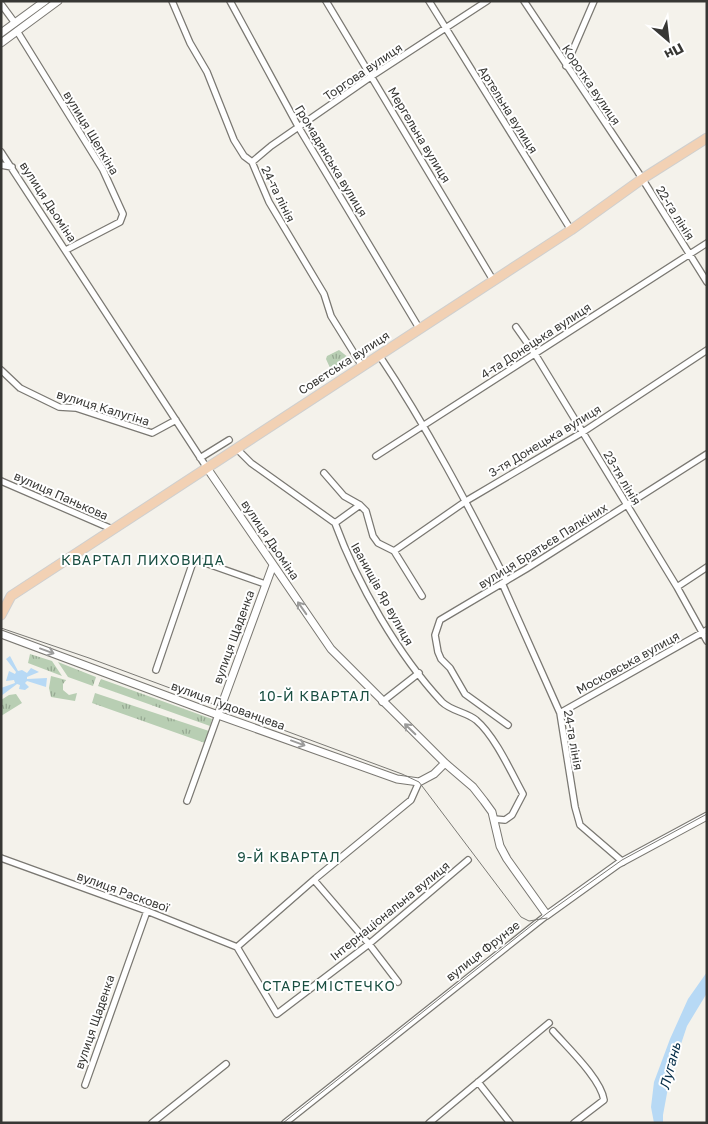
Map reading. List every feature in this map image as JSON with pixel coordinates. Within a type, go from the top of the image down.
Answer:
[{"type":"main road","name":"Совєтська вулиця","points":[[1,615],[11,596],[571,230],[642,179],[707,138]]},
{"type":"street","points":[[1,43],[45,1]]},
{"type":"street","points":[[1,33],[16,27],[58,1]]},
{"type":"street","name":"24-та лінія","points":[[172,1],[190,43],[207,72],[234,140],[244,156],[252,162],[269,202],[324,294],[332,316],[362,366]]},
{"type":"street","name":"Громадянська вулиця","points":[[230,1],[299,128],[419,328]]},
{"type":"street","name":"Мергельна вулиця","points":[[326,1],[493,280]]},
{"type":"street","name":"Артельна вулиця","points":[[429,1],[571,230]]},
{"type":"street","name":"Торгова вулиця","points":[[252,162],[271,146],[372,76],[487,1]]},
{"type":"street","name":"Коротка вулиця","points":[[524,1],[642,179]]},
{"type":"street","points":[[566,66],[594,1]]},
{"type":"street","name":"вулиця Щепкіна","points":[[1,4],[103,170],[123,214],[120,222],[66,250]]},
{"type":"street","name":"вулиця Дьоміна","points":[[1,152],[200,458],[331,649],[382,702],[445,763],[473,787],[492,812],[498,841],[506,859],[547,915]]},
{"type":"street","points":[[1,165],[12,168]]},
{"type":"street","name":"22-га лінія","points":[[642,179],[707,282]]},
{"type":"street","name":"4-та Донецька вулиця","points":[[376,456],[707,243]]},
{"type":"street","name":"23-тя лінія","points":[[516,327],[535,354],[705,631],[707,641]]},
{"type":"street","name":"3-тя Донецька вулиця","points":[[394,551],[466,501],[582,432],[707,350]]},
{"type":"street","name":"24-та лінія","points":[[379,355],[423,425],[466,501],[504,581],[560,713],[574,807],[580,824],[623,862]]},
{"type":"street","name":"вулиця Калугіна","points":[[1,370],[20,388],[59,407],[76,408],[152,433],[176,420]]},
{"type":"street","points":[[200,458],[229,440]]},
{"type":"street","points":[[237,449],[251,463],[335,522],[360,505]]},
{"type":"street","name":"вулиця Братьєв Палкіних","points":[[508,725],[465,694],[450,668],[441,659],[435,635],[440,620],[526,569],[707,454]]},
{"type":"street","points":[[324,473],[344,496],[360,505],[366,511],[373,536],[378,543],[394,551],[422,596]]},
{"type":"street","name":"вулиця Панькова","points":[[1,481],[112,530]]},
{"type":"street","name":"Іванищів Яр вулиця","points":[[335,522],[346,554],[393,638],[444,704],[475,720],[490,736],[524,794],[512,815],[506,820],[494,819]]},
{"type":"street","points":[[156,670],[194,559],[265,584]]},
{"type":"street","name":"вулиця Щаденка","points":[[187,801],[273,565]]},
{"type":"street","points":[[677,587],[707,567]]},
{"type":"street","name":"Московська вулиця","points":[[560,713],[705,631]]},
{"type":"street","name":"вулиця Гудованцева","points":[[1,634],[397,779],[418,782]]},
{"type":"street","points":[[382,702],[419,674]]},
{"type":"street","points":[[237,947],[411,800],[418,782],[434,774],[445,763]]},
{"type":"street","name":"вулиця Фрунзе","points":[[285,1123],[547,915],[623,862],[707,816]]},
{"type":"street","name":"вулиця Раскової","points":[[1,858],[147,911],[237,947]]},
{"type":"street","name":"Інтернаціональна вулиця","points":[[237,947],[277,1014],[369,944],[468,860]]},
{"type":"street","points":[[314,880],[369,944],[398,982]]},
{"type":"street","name":"вулиця Щаденка","points":[[85,1085],[147,911]]},
{"type":"street","points":[[430,1123],[549,1023]]},
{"type":"street","points":[[553,1031],[596,1080],[603,1091],[604,1100],[574,1123]]},
{"type":"street","points":[[152,1123],[226,1064]]},
{"type":"street","points":[[478,1082],[510,1123]]},
{"type":"green space","points":[[339,350],[349,358],[331,370],[326,359],[327,356]]},
{"type":"green space","points":[[30,654],[52,661],[62,676],[28,663]]},
{"type":"green space","points":[[58,662],[96,677],[93,686],[68,677]]},
{"type":"green space","points":[[51,676],[66,680],[63,684],[63,690],[69,695],[77,693],[75,701],[51,697],[49,688]]},
{"type":"green space","points":[[101,679],[212,719],[210,726],[98,686]]},
{"type":"green space","points":[[95,693],[209,731],[205,743],[92,703]]},
{"type":"green space","points":[[16,694],[22,703],[1,716],[1,700],[9,695]]},
{"type":"water","points":[[10,656],[18,671],[22,670],[27,673],[31,668],[39,672],[27,677],[27,679],[47,678],[46,687],[27,681],[25,683],[29,687],[25,690],[19,689],[20,685],[17,684],[1,696],[1,688],[15,683],[14,680],[6,681],[9,671],[15,674],[16,672],[6,659]]},
{"type":"water","name":"Лугань","points":[[707,972],[707,993],[687,1026],[670,1077],[663,1123],[654,1123],[651,1107],[654,1082],[688,999]]},
{"type":"tram line","points":[[1,628],[89,658],[402,774],[419,782],[521,917],[529,921],[547,918]]},
{"type":"tram line","points":[[283,1123],[546,914],[622,860],[707,814]]},
{"type":"district","name":"КВАРТАЛ ЛИХОВИДА","points":[[143,560]]},
{"type":"district","name":"10-Й КВАРТАЛ","points":[[315,696]]},
{"type":"district","name":"9-Й КВАРТАЛ","points":[[289,857]]},
{"type":"district","name":"СТАРЕ МІСТЕЧКО","points":[[329,986]]}]
